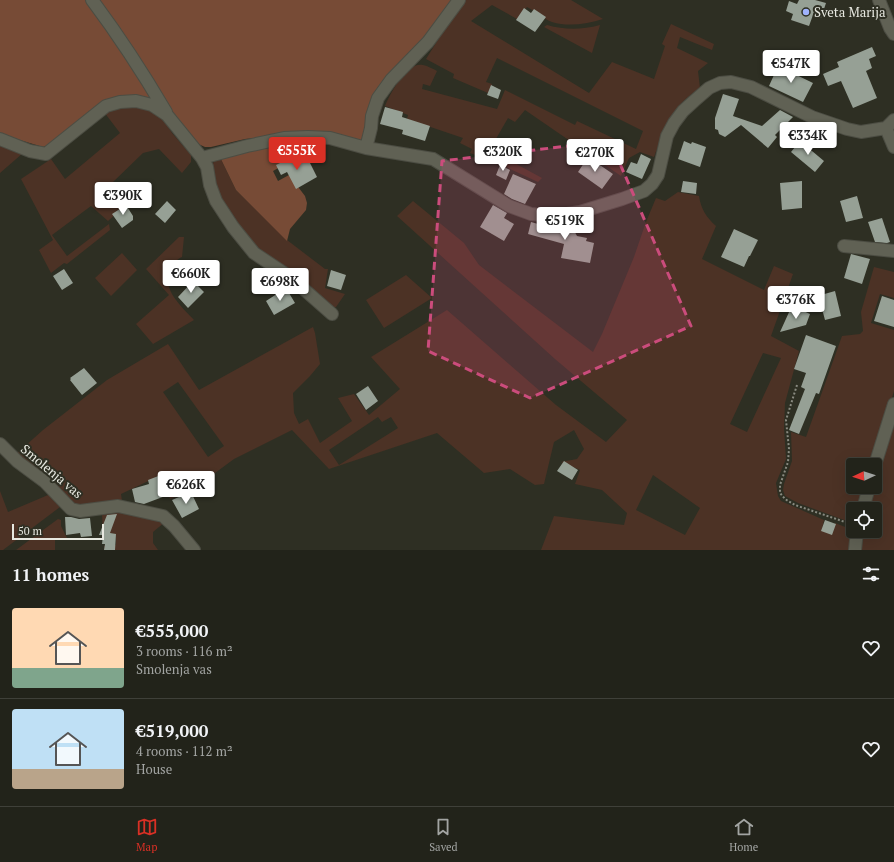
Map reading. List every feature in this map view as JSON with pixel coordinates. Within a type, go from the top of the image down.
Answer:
[{"type":"street","points":[[92,0],[109,22],[144,74],[167,114],[202,158],[207,167],[210,185],[216,201],[232,227],[254,253],[290,277],[332,314]]},
{"type":"street","points":[[366,148],[371,128],[372,116],[378,98],[391,80],[428,42],[459,0]]},
{"type":"street","points":[[879,0],[890,28],[894,34]]},
{"type":"street","points":[[202,158],[264,142],[308,137],[330,138],[366,148],[433,159],[509,206],[531,214],[554,216],[580,212],[644,191],[652,184],[658,175],[667,136],[683,111],[709,88],[720,83],[731,82],[751,87],[812,117],[848,129],[861,132],[890,124],[894,147]]},
{"type":"street","points":[[0,139],[30,151],[46,154],[106,106],[120,102],[136,101],[152,105],[167,114]]},
{"type":"street","points":[[844,246],[894,252]]},
{"type":"street","points":[[877,458],[894,404]]},
{"type":"street","name":"Smolenja vas","points":[[0,444],[18,462],[45,482],[71,509],[80,511],[118,506],[163,516],[174,526],[194,550]]},
{"type":"street","points":[[855,550],[857,538]]},
{"type":"path","points":[[797,385],[786,420],[789,450],[788,462],[780,485],[780,493],[785,499],[795,505],[846,522]]},
{"type":"highlighted area","points":[[610,141],[691,326],[530,398],[428,351],[442,161]]},
{"type":"shaded area","points":[[0,0],[454,0],[416,56],[384,84],[365,139],[358,142],[283,135],[245,139],[205,147],[196,143],[165,108],[117,98],[51,144],[43,147],[0,134]]},
{"type":"shaded area","points":[[463,0],[571,0],[603,19],[578,24],[558,24],[549,21],[527,7],[517,19],[492,5],[471,21],[589,93],[612,62],[654,79],[665,46],[662,44],[671,24],[714,44],[712,50],[680,37],[677,48],[708,63],[698,71],[700,88],[675,110],[666,126],[654,157],[640,152],[629,158],[621,176],[525,110],[515,122],[508,118],[493,144],[518,165],[542,178],[538,182],[504,166],[470,153],[472,149],[460,143],[463,138],[407,119],[408,115],[385,106],[395,87],[405,73],[417,65],[425,65],[437,71],[430,86],[423,84],[422,89],[497,109],[505,90],[575,125],[577,121],[636,149],[643,131],[497,58],[486,82],[492,84],[488,93],[453,78],[454,74],[426,59]]},
{"type":"shaded area","points":[[547,25],[573,29],[600,25],[592,53],[544,27]]},
{"type":"shaded area","points":[[117,104],[157,110],[172,133],[191,155],[191,162],[182,173],[159,149],[143,153],[113,182],[127,204],[108,221],[91,206],[52,235],[67,256],[109,224],[110,230],[67,264],[64,263],[51,273],[39,250],[53,240],[21,179],[51,159],[65,179],[120,133],[104,112]]},
{"type":"shaded area","points":[[0,142],[23,153],[0,173]]},
{"type":"shaded area","points":[[283,143],[296,158],[273,171],[278,181],[289,175],[305,196],[307,203],[306,210],[290,229],[287,241],[236,190],[219,155]]},
{"type":"shaded area","points":[[219,155],[236,190],[287,240],[325,269],[328,269],[325,288],[345,294],[336,307],[331,308],[255,245],[228,213],[215,183],[212,166],[216,156]]},
{"type":"shaded area","points":[[678,192],[699,196],[704,212],[716,226],[702,259],[764,290],[774,266],[793,274],[771,336],[799,351],[785,403],[784,428],[786,459],[776,483],[778,496],[781,501],[824,520],[822,529],[833,532],[835,523],[846,527],[846,538],[853,538],[853,550],[541,550],[554,516],[624,525],[627,513],[602,490],[575,484],[580,470],[561,462],[577,459],[584,449],[574,430],[554,442],[544,484],[535,485],[510,469],[484,473],[437,433],[329,469],[292,430],[234,459],[192,490],[170,499],[161,475],[121,494],[122,501],[76,507],[15,455],[43,430],[107,380],[168,344],[199,390],[313,327],[320,364],[293,393],[294,413],[299,424],[308,419],[320,443],[352,421],[338,398],[354,394],[369,415],[400,389],[371,357],[447,310],[556,405],[606,442],[627,420],[555,359],[397,216],[413,201],[464,243],[479,265],[593,352],[634,257],[656,198],[665,201]],"holes":[[[763,353],[781,358],[747,432],[730,424]],[[178,382],[224,446],[208,457],[163,392]],[[378,417],[382,422],[391,417],[398,428],[339,465],[329,450]],[[653,475],[700,508],[685,535],[636,510]]]},
{"type":"shaded area","points":[[179,237],[184,237],[182,257],[176,261],[172,267],[168,282],[173,296],[194,320],[153,344],[136,324],[169,295],[146,269]]},
{"type":"shaded area","points":[[122,253],[137,270],[111,296],[95,278]]},
{"type":"shaded area","points":[[874,267],[894,272],[894,298],[880,294],[871,323],[894,330],[894,391],[874,458],[846,458],[846,494],[863,494],[861,502],[846,502],[846,520],[798,503],[785,496],[783,490],[792,461],[791,432],[806,437],[842,336],[860,334],[863,331],[861,312]]},
{"type":"shaded area","points":[[406,275],[432,298],[384,328],[366,300]]},
{"type":"shaded area","points":[[894,412],[894,550],[858,550],[860,538],[882,538],[882,502],[868,502],[870,494],[882,494],[882,458],[881,458]]},
{"type":"shaded area","points":[[0,491],[8,512],[48,495],[54,495],[60,507],[3,550],[0,550]]},
{"type":"shaded area","points":[[117,512],[135,514],[165,522],[153,532],[153,543],[158,550],[104,550],[104,546],[116,545],[116,534],[103,533],[102,513]]},
{"type":"shaded area","points":[[58,519],[61,520],[61,526],[68,540],[55,540],[55,550],[16,550]]},
{"type":"building","name":"Sveta Marija","points":[[799,0],[815,0],[826,3],[821,18],[813,15],[809,26],[791,20],[793,14],[786,11],[789,1],[797,4]]},
{"type":"building","points":[[524,8],[531,13],[534,9],[546,17],[535,32],[516,20]]},
{"type":"building","points":[[872,47],[876,56],[869,59],[872,68],[866,71],[877,98],[853,108],[841,81],[828,86],[823,74],[839,67],[837,62]]},
{"type":"building","points":[[778,66],[813,83],[803,102],[769,86]]},
{"type":"building","points":[[491,85],[501,90],[498,99],[487,95]]},
{"type":"building","points":[[723,94],[739,99],[733,116],[762,126],[780,110],[793,117],[775,135],[777,137],[768,148],[741,125],[725,137],[719,134],[718,130],[715,129],[715,118]]},
{"type":"building","points":[[385,107],[403,112],[402,117],[430,126],[425,141],[402,134],[403,130],[380,124]]},
{"type":"building","points":[[813,125],[832,132],[830,141],[811,136]]},
{"type":"building","points":[[684,141],[706,147],[700,167],[678,159]]},
{"type":"building","points":[[800,141],[824,161],[815,172],[791,152]]},
{"type":"building","points":[[641,154],[651,159],[642,179],[626,172],[631,162],[637,164]]},
{"type":"building","points":[[294,156],[298,164],[308,159],[317,177],[296,189],[287,172],[281,175],[276,165]]},
{"type":"building","points":[[588,157],[613,174],[602,189],[578,172]]},
{"type":"building","points":[[500,165],[510,170],[506,180],[496,175]]},
{"type":"building","points":[[513,174],[536,184],[525,204],[504,194]]},
{"type":"building","points":[[683,181],[697,183],[696,194],[681,192]]},
{"type":"building","points":[[802,181],[802,208],[782,210],[780,183]]},
{"type":"building","points":[[857,196],[863,218],[846,222],[840,201]]},
{"type":"building","points":[[167,201],[176,210],[165,223],[155,214]]},
{"type":"building","points":[[126,205],[133,216],[133,220],[122,228],[112,214]]},
{"type":"building","points":[[493,205],[507,213],[504,218],[514,224],[504,241],[480,227]]},
{"type":"building","points":[[882,218],[890,242],[887,243],[875,242],[868,222]]},
{"type":"building","points":[[569,221],[577,236],[587,238],[586,241],[594,243],[590,263],[561,258],[564,244],[528,234],[531,222],[552,228],[563,222]]},
{"type":"building","points":[[734,229],[758,240],[744,267],[721,257]]},
{"type":"building","points":[[851,254],[870,259],[862,284],[844,278]]},
{"type":"building","points":[[64,269],[73,283],[62,290],[53,276]]},
{"type":"building","points":[[331,270],[346,275],[341,290],[327,286]]},
{"type":"building","points":[[193,281],[204,292],[188,308],[178,297]]},
{"type":"building","points":[[286,288],[295,303],[274,315],[266,301]]},
{"type":"building","points":[[835,291],[841,316],[825,320],[821,305],[824,305],[821,295]]},
{"type":"building","points":[[882,296],[894,300],[894,327],[874,321]]},
{"type":"building","points":[[797,308],[810,314],[806,325],[780,332],[790,310],[795,312]]},
{"type":"building","points":[[806,335],[836,346],[819,394],[816,393],[799,434],[789,430],[805,389],[801,387],[806,373],[794,369]]},
{"type":"building","points":[[84,368],[97,383],[82,395],[70,378]]},
{"type":"building","points":[[368,386],[378,401],[366,410],[356,394]]},
{"type":"building","points":[[564,461],[578,470],[572,480],[557,471]]},
{"type":"building","points":[[161,475],[168,495],[144,504],[135,502],[132,489],[149,484],[148,480]]},
{"type":"building","points":[[191,492],[199,509],[182,518],[172,500]]},
{"type":"building","points":[[117,514],[110,533],[116,534],[115,550],[104,550],[105,544],[102,544],[103,535],[99,535],[107,515]]},
{"type":"building","points":[[65,517],[79,519],[90,518],[92,536],[81,537],[80,533],[66,535]]},
{"type":"building","points":[[825,520],[836,524],[832,535],[821,531]]},
{"type":"place","name":"Sveta Marija","points":[[806,12]]}]
